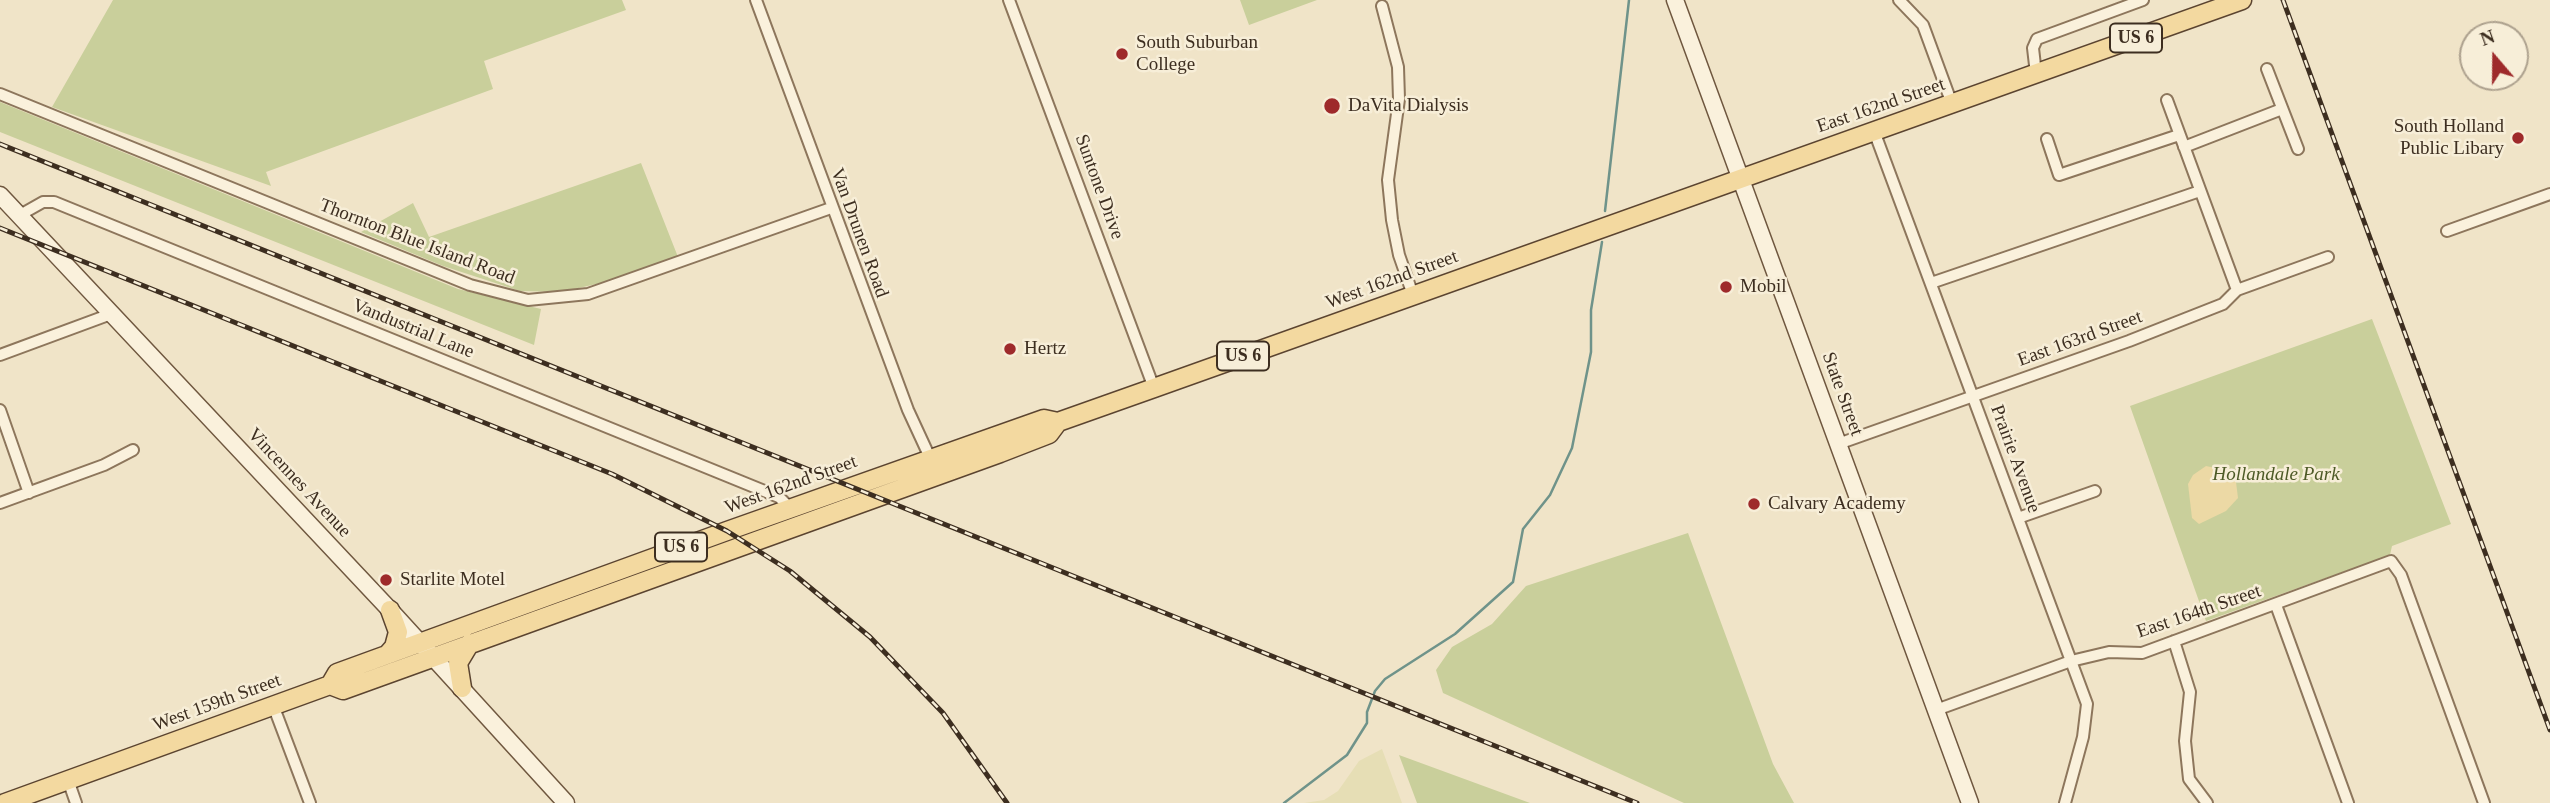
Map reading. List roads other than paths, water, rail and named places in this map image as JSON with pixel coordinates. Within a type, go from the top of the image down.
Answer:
[{"type":"main road","name":"East 162nd Street","points":[[1740,178],[2242,0]]},
{"type":"main road","name":"West 162nd Street","points":[[421,643],[928,458],[1044,419],[1058,422],[1740,178]]},
{"type":"main road","name":"West 162nd Street","points":[[433,657],[1049,434],[1058,422]]},
{"type":"main road","points":[[790,508],[798,526]]},
{"type":"main road","points":[[387,655],[394,647],[398,632],[390,610]]},
{"type":"main road","name":"West 159th Street","points":[[330,685],[337,673],[421,643]]},
{"type":"main road","points":[[462,688],[458,663],[470,643]]},
{"type":"main road","name":"West 159th Street","points":[[68,780],[330,685],[343,690],[433,657]]},
{"type":"main road","name":"US 6","points":[[5,803],[68,780]]},
{"type":"street","name":"Van Drunen Road","points":[[756,0],[831,208],[928,458],[938,475]]},
{"type":"street","name":"Suntone Drive","points":[[1009,0],[1154,387]]},
{"type":"street","name":"State Street","points":[[1675,0],[1970,803]]},
{"type":"street","points":[[1899,0],[1923,25],[1952,104]]},
{"type":"street","points":[[2036,74],[2033,48],[2037,38],[2121,4],[2143,0]]},
{"type":"street","points":[[1382,6],[1398,67],[1399,99],[1388,180],[1392,220],[1399,255],[1413,295]]},
{"type":"street","points":[[2267,69],[2298,149]]},
{"type":"street","name":"Thornton Blue Island Road","points":[[0,94],[470,285],[528,300],[588,294],[831,208]]},
{"type":"street","points":[[2166,100],[2237,290]]},
{"type":"street","points":[[2184,147],[2282,109]]},
{"type":"street","name":"Prairie Avenue","points":[[1874,131],[2087,704],[2083,737],[2065,803]]},
{"type":"street","points":[[2047,139],[2059,175],[2179,135]]},
{"type":"street","points":[[1931,283],[2200,191]]},
{"type":"street","points":[[2447,231],[2550,194]]},
{"type":"street","name":"Vincennes Avenue","points":[[0,195],[421,643],[566,803]]},
{"type":"street","name":"Vandustrial Lane","points":[[20,215],[43,202],[54,202],[779,497],[790,508]]},
{"type":"street","name":"East 163rd Street","points":[[1838,444],[2223,304],[2237,290],[2328,257]]},
{"type":"street","points":[[0,355],[111,314]]},
{"type":"street","points":[[0,410],[29,493]]},
{"type":"street","points":[[0,503],[104,465],[133,450]]},
{"type":"street","points":[[2018,518],[2095,491]]},
{"type":"street","name":"East 164th Street","points":[[1936,710],[2071,661],[2109,652],[2141,653],[2391,561],[2401,575],[2484,803]]},
{"type":"street","points":[[2276,605],[2348,803]]},
{"type":"street","points":[[2175,641],[2190,692],[2185,740],[2189,779],[2207,803]]},
{"type":"street","points":[[273,705],[310,803]]},
{"type":"street","points":[[68,780],[76,803]]},
{"type":"waterway","points":[[1605,211],[1629,0]]},
{"type":"waterway","points":[[1284,803],[1347,755],[1367,723],[1367,712],[1375,691],[1385,679],[1455,634],[1513,582],[1523,529],[1550,495],[1572,448],[1591,352],[1591,310],[1602,242]]},
{"type":"railway","points":[[2283,0],[2550,730]]},
{"type":"railway","points":[[0,144],[1637,803]]},
{"type":"railway","points":[[0,228],[612,474],[727,531],[790,571],[870,637],[943,713],[1007,803]]},
{"type":"place","name":"South Suburban College","points":[[1122,54]]},
{"type":"place","name":"DaVita Dialysis","points":[[1332,106]]},
{"type":"place","name":"South Holland Public Libary","points":[[2518,138]]},
{"type":"place","name":"Mobil","points":[[1726,287]]},
{"type":"place","name":"Hertz","points":[[1010,349]]},
{"type":"place","name":"Calvary Academy","points":[[1754,504]]},
{"type":"place","name":"Starlite Motel","points":[[386,580]]},
{"type":"park label","name":"Hollandale Park","points":[[2276,475]]}]
